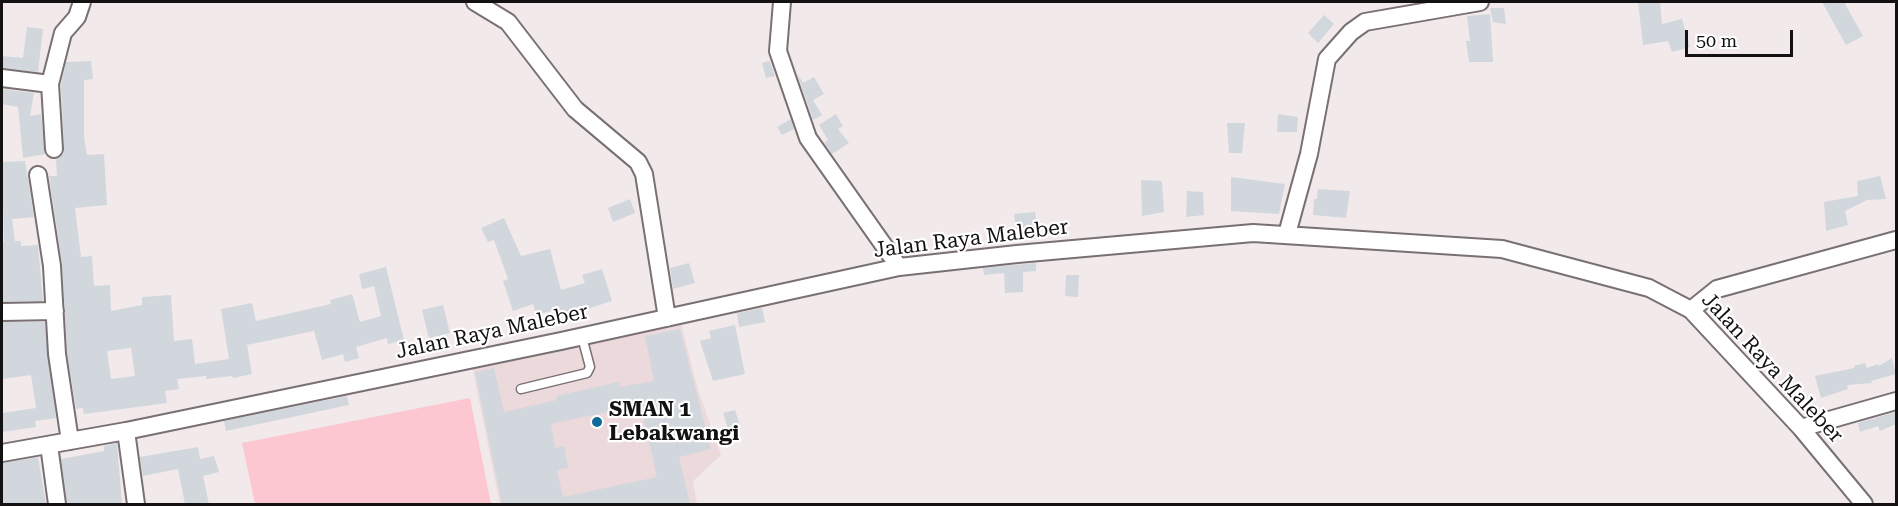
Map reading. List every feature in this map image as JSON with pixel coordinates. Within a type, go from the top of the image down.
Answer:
[{"type":"street","points":[[54,149],[50,84],[63,33],[77,17],[82,2]]},
{"type":"street","points":[[475,2],[508,22],[575,109],[638,162],[644,174],[667,318]]},
{"type":"street","points":[[782,2],[778,51],[808,138],[899,267]]},
{"type":"street","points":[[1287,234],[1309,154],[1327,59],[1351,32],[1365,22],[1480,2]]},
{"type":"street","points":[[2,78],[50,84]]},
{"type":"street","points":[[38,176],[52,266],[57,354],[70,441]]},
{"type":"street","name":"Jalan Raya Maleber","points":[[2,453],[126,431],[582,337],[899,267],[1241,234],[1287,234],[1502,249],[1649,288],[1691,310],[1801,428],[1864,504]]},
{"type":"street","points":[[1691,310],[1717,290],[1896,240]]},
{"type":"street","points":[[2,312],[55,311]]},
{"type":"street","points":[[1801,428],[1896,401]]},
{"type":"street","points":[[126,431],[136,504]]},
{"type":"street","points":[[49,445],[57,504]]},
{"type":"lane","points":[[521,389],[587,373],[590,367],[582,337]]},
{"type":"shaded area","name":"SMAN 1 Lebakwangi","points":[[680,320],[698,390],[721,455],[693,481],[697,504],[500,504],[472,365]]},
{"type":"shaded area","points":[[470,398],[491,504],[255,504],[242,443]]},
{"type":"building","points":[[1638,2],[1660,2],[1662,24],[1682,19],[1690,47],[1672,52],[1668,41],[1643,45]]},
{"type":"building","points":[[1822,2],[1844,2],[1863,36],[1846,45]]},
{"type":"building","points":[[1490,8],[1504,8],[1506,24],[1493,22]]},
{"type":"building","points":[[1490,14],[1493,62],[1469,62],[1466,41],[1470,41],[1467,16]]},
{"type":"building","points":[[1324,15],[1334,24],[1318,43],[1308,33]]},
{"type":"building","points":[[27,27],[43,29],[38,72],[2,68],[2,56],[23,58]]},
{"type":"building","points":[[91,61],[93,79],[84,80],[84,137],[87,155],[104,154],[107,205],[75,208],[81,257],[92,256],[94,286],[110,285],[111,311],[142,305],[142,297],[171,295],[174,341],[192,339],[195,364],[229,359],[221,309],[252,303],[256,321],[331,304],[330,300],[352,294],[360,322],[381,316],[374,286],[362,289],[359,274],[386,267],[404,340],[388,344],[387,338],[356,347],[359,358],[345,362],[343,354],[322,360],[314,331],[247,345],[252,374],[233,378],[232,376],[206,379],[206,376],[177,379],[179,389],[165,391],[167,403],[84,414],[83,408],[76,409],[67,353],[62,264],[49,176],[57,176],[56,159],[63,154],[64,149],[61,85],[66,62]],"holes":[[[131,348],[135,376],[111,379],[107,351]]]},
{"type":"building","points":[[770,61],[775,76],[766,78],[762,63]]},
{"type":"building","points":[[797,73],[803,83],[814,77],[824,94],[813,100],[822,115],[813,120]]},
{"type":"building","points":[[2,89],[34,93],[30,116],[41,114],[45,154],[23,158],[18,107],[2,104]]},
{"type":"building","points":[[836,114],[843,126],[838,129],[849,143],[832,154],[824,143],[828,140],[819,125]]},
{"type":"building","points":[[1278,114],[1298,117],[1297,132],[1277,132]]},
{"type":"building","points":[[791,119],[794,129],[782,135],[777,127]]},
{"type":"building","points":[[1227,123],[1245,123],[1242,153],[1229,153]]},
{"type":"building","points":[[25,161],[34,217],[12,219],[15,241],[21,241],[21,246],[38,245],[43,301],[2,302],[2,242],[4,242],[2,162]]},
{"type":"building","points":[[1880,176],[1886,199],[1867,200],[1845,211],[1848,225],[1826,231],[1824,202],[1858,196],[1857,181]]},
{"type":"building","points":[[1231,177],[1285,184],[1279,214],[1231,211]]},
{"type":"building","points":[[1141,180],[1162,181],[1164,212],[1142,216]]},
{"type":"building","points":[[1318,189],[1350,191],[1346,218],[1313,215],[1314,199],[1317,199]]},
{"type":"building","points":[[1187,191],[1203,192],[1204,215],[1186,217]]},
{"type":"building","points":[[630,199],[635,213],[613,222],[608,208]]},
{"type":"building","points":[[1035,212],[1037,228],[1016,229],[1014,214]]},
{"type":"building","points":[[504,218],[521,256],[550,249],[561,290],[585,283],[582,275],[602,269],[612,301],[574,313],[573,311],[560,314],[558,309],[536,315],[533,304],[513,311],[503,281],[508,279],[494,240],[488,242],[481,228]]},
{"type":"building","points":[[689,263],[695,283],[673,289],[670,268]]},
{"type":"building","points":[[1036,263],[1036,271],[1023,272],[1023,292],[1005,293],[1004,273],[984,275],[983,268]]},
{"type":"building","points":[[1066,275],[1079,275],[1078,297],[1065,296]]},
{"type":"building","points":[[443,305],[450,333],[429,338],[422,310]]},
{"type":"building","points":[[762,308],[765,322],[739,327],[737,313]]},
{"type":"building","points":[[2,322],[45,322],[56,418],[35,421],[36,427],[2,432],[2,413],[36,408],[31,375],[2,379]]},
{"type":"building","points":[[735,325],[745,374],[713,381],[700,341],[711,338],[709,331]]},
{"type":"building","points":[[680,329],[711,449],[679,457],[690,504],[502,504],[475,372],[494,368],[504,412],[557,400],[556,396],[619,382],[620,387],[654,381],[645,336]],"holes":[[[641,406],[657,477],[563,497],[557,470],[568,468],[564,446],[555,448],[551,424]]]},
{"type":"building","points":[[1892,358],[1896,374],[1871,381],[1872,383],[1847,385],[1848,389],[1821,398],[1815,376],[1854,368],[1854,366],[1865,363],[1867,368],[1878,364],[1879,366]]},
{"type":"building","points":[[347,396],[349,405],[226,431],[224,421]]},
{"type":"building","points":[[735,410],[741,429],[729,432],[723,413]]},
{"type":"building","points":[[1896,412],[1896,424],[1880,431],[1878,426],[1860,432],[1858,423]]},
{"type":"building","points":[[117,443],[122,504],[67,504],[61,459],[104,451],[104,446]]},
{"type":"building","points":[[198,447],[200,459],[214,456],[219,472],[203,476],[209,504],[185,504],[178,469],[143,476],[140,457]]},
{"type":"building","points":[[38,457],[46,504],[2,504],[2,463]]},
{"type":"place","name":"SMAN 1 Lebakwangi","points":[[597,422]]}]
